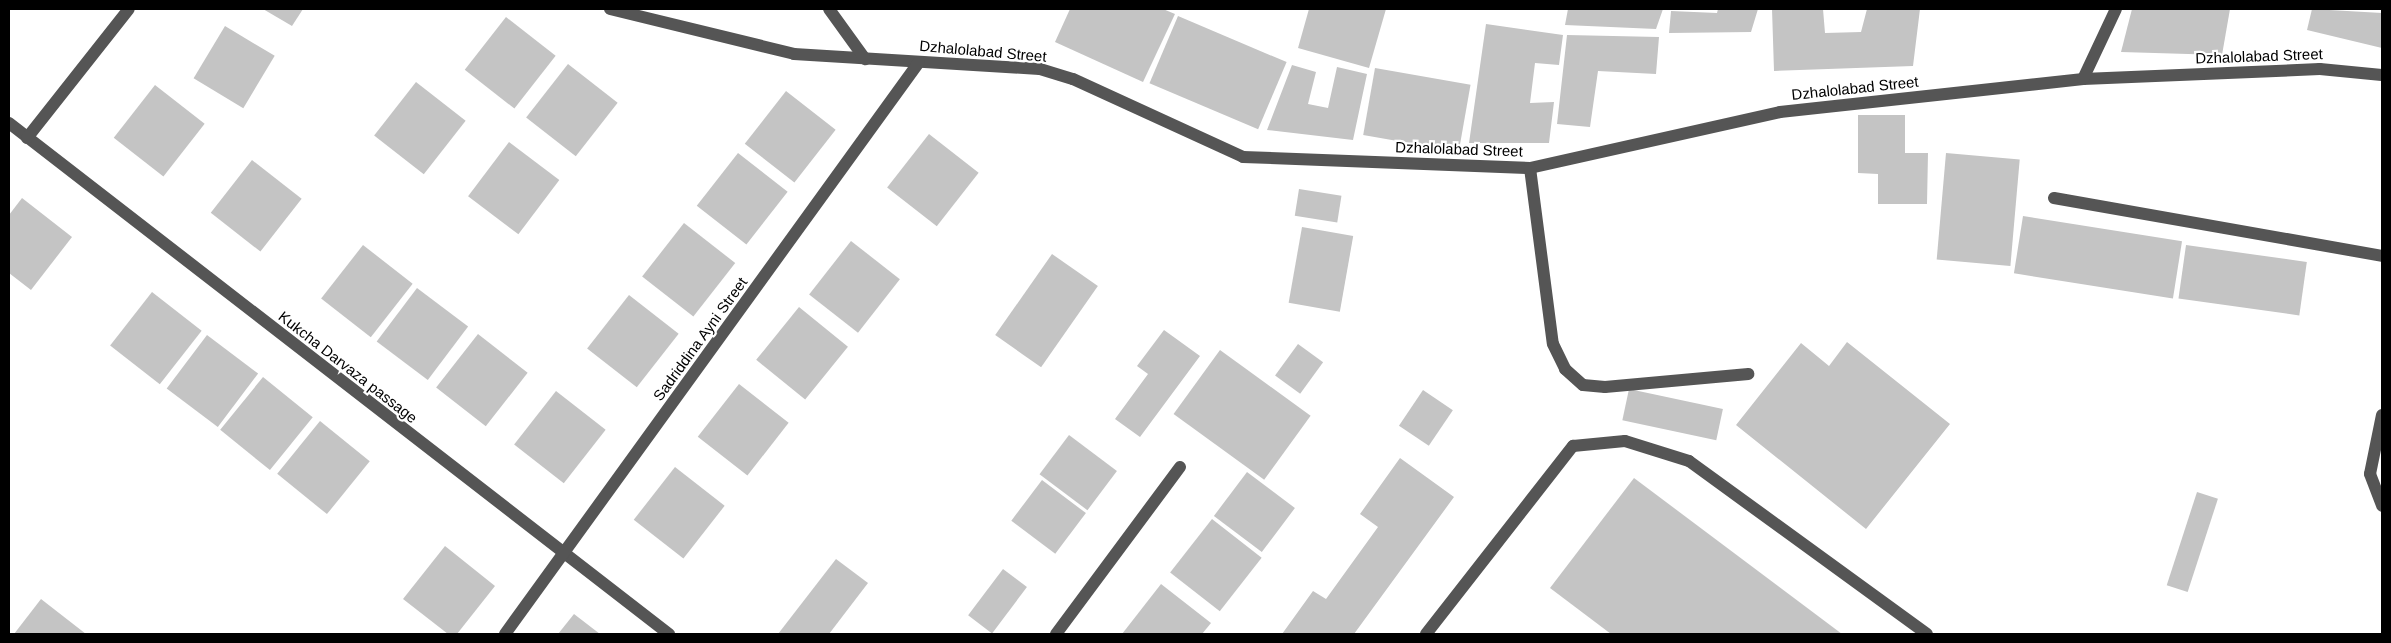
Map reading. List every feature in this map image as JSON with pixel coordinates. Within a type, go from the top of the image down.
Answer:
[{"type":"street","points":[[26,138],[129,9]]},
{"type":"street","name":"Dzhalolаbad Street","points":[[610,9],[794,54],[1040,70],[1073,79],[1243,158],[1530,168],[1780,112],[2083,79],[2320,69],[2382,75]]},
{"type":"street","points":[[2083,79],[2116,9]]},
{"type":"street","points":[[832,10],[864,58]]},
{"type":"street","name":"Sadriddina Ayni Street","points":[[505,634],[564,556],[919,62]]},
{"type":"street","name":"Kukcha Darvaza passage","points":[[9,123],[564,556],[669,634]]},
{"type":"street","points":[[1530,168],[1553,344],[1565,369],[1583,386],[1605,387],[1748,374]]},
{"type":"street","points":[[2054,198],[2382,256]]},
{"type":"street","points":[[2382,415],[2370,474],[2382,506]]},
{"type":"street","points":[[1426,634],[1573,446],[1625,441],[1689,461],[1927,634]]},
{"type":"street","points":[[1056,634],[1180,467]]},
{"type":"building","points":[[263,9],[303,9],[292,26]]},
{"type":"building","points":[[1070,9],[1163,9],[1175,14],[1143,82],[1055,42]]},
{"type":"building","points":[[1309,9],[1386,9],[1369,68],[1298,48]]},
{"type":"building","points":[[1568,9],[1663,9],[1656,29],[1565,25]]},
{"type":"building","points":[[1718,9],[1758,9],[1751,32],[1669,33],[1671,11],[1717,13]]},
{"type":"building","points":[[1772,9],[1823,9],[1825,33],[1861,32],[1867,9],[1920,9],[1913,66],[1774,71]]},
{"type":"building","points":[[2132,9],[2230,9],[2222,55],[2121,52]]},
{"type":"building","points":[[2312,9],[2382,13],[2382,48],[2307,30]]},
{"type":"building","points":[[1178,16],[1287,62],[1258,129],[1149,83]]},
{"type":"building","points":[[506,17],[556,56],[514,109],[465,70]]},
{"type":"building","points":[[1486,24],[1563,35],[1559,65],[1535,63],[1530,103],[1554,102],[1549,143],[1469,143]]},
{"type":"building","points":[[225,26],[275,56],[243,108],[194,78]]},
{"type":"building","points":[[1567,35],[1659,37],[1656,74],[1598,71],[1590,127],[1557,124]]},
{"type":"building","points":[[568,64],[618,103],[576,156],[526,118]]},
{"type":"building","points":[[1292,65],[1316,72],[1308,104],[1328,108],[1337,67],[1367,74],[1353,140],[1267,130]]},
{"type":"building","points":[[1375,68],[1471,85],[1459,152],[1363,135]]},
{"type":"building","points":[[416,82],[466,121],[424,174],[374,136]]},
{"type":"building","points":[[155,85],[205,124],[163,177],[114,138]]},
{"type":"building","points":[[786,91],[836,130],[794,183],[745,144]]},
{"type":"building","points":[[1858,115],[1905,115],[1905,153],[1928,153],[1927,204],[1878,204],[1878,174],[1858,173]]},
{"type":"building","points":[[929,134],[979,173],[937,226],[887,188]]},
{"type":"building","points":[[509,142],[559,180],[518,234],[468,196]]},
{"type":"building","points":[[738,153],[788,192],[746,245],[697,206]]},
{"type":"building","points":[[1946,153],[2020,159],[2010,266],[1937,260]]},
{"type":"building","points":[[252,160],[302,199],[260,252],[211,213]]},
{"type":"building","points":[[1299,189],[1341,196],[1337,222],[1295,216]]},
{"type":"building","points":[[22,198],[72,237],[31,290],[9,273],[9,215]]},
{"type":"building","points":[[2023,216],[2182,241],[2173,298],[2014,273]]},
{"type":"building","points":[[684,223],[735,263],[693,317],[642,277]]},
{"type":"building","points":[[1302,227],[1353,236],[1340,312],[1289,303]]},
{"type":"building","points":[[851,241],[900,279],[858,333],[809,295]]},
{"type":"building","points":[[363,245],[413,284],[371,337],[321,299]]},
{"type":"building","points":[[2186,245],[2307,262],[2299,315],[2178,298]]},
{"type":"building","points":[[1052,254],[1098,286],[1041,367],[995,335]]},
{"type":"building","points":[[417,288],[468,327],[428,380],[377,342]]},
{"type":"building","points":[[152,292],[202,331],[160,384],[110,346]]},
{"type":"building","points":[[629,295],[679,334],[637,387],[587,349]]},
{"type":"building","points":[[799,307],[848,347],[805,399],[756,360]]},
{"type":"building","points":[[1164,330],[1200,356],[1140,437],[1115,419],[1148,374],[1137,366]]},
{"type":"building","points":[[478,334],[528,373],[486,426],[436,388]]},
{"type":"building","points":[[207,335],[258,374],[218,427],[167,389]]},
{"type":"building","points":[[1847,342],[1950,424],[1866,529],[1736,425],[1801,343],[1829,366]]},
{"type":"building","points":[[1298,344],[1323,362],[1300,394],[1275,376]]},
{"type":"building","points":[[1220,350],[1311,416],[1264,480],[1174,414]]},
{"type":"building","points":[[263,377],[313,417],[270,470],[220,430]]},
{"type":"building","points":[[739,384],[789,423],[747,476],[698,437]]},
{"type":"building","points":[[1629,389],[1723,409],[1716,440],[1622,420]]},
{"type":"building","points":[[1423,390],[1453,410],[1429,446],[1399,426]]},
{"type":"building","points":[[556,391],[606,430],[564,483],[514,445]]},
{"type":"building","points":[[320,421],[370,461],[327,514],[277,474]]},
{"type":"building","points":[[1069,435],[1117,471],[1087,510],[1040,474]]},
{"type":"building","points":[[1400,458],[1454,497],[1354,634],[1282,634],[1313,591],[1326,599],[1378,527],[1360,514]]},
{"type":"building","points":[[675,467],[725,506],[683,559],[634,520]]},
{"type":"building","points":[[1247,472],[1295,508],[1262,552],[1214,516]]},
{"type":"building","points":[[1634,478],[1842,634],[1611,634],[1550,588]]},
{"type":"building","points":[[1042,480],[1086,513],[1055,554],[1011,521]]},
{"type":"building","points":[[2197,492],[2218,499],[2188,592],[2167,585]]},
{"type":"building","points":[[1212,519],[1262,558],[1220,611],[1170,573]]},
{"type":"building","points":[[445,546],[495,586],[457,634],[448,634],[403,599]]},
{"type":"building","points":[[836,559],[868,583],[829,634],[778,634]]},
{"type":"building","points":[[1003,569],[1027,587],[992,633],[968,615]]},
{"type":"building","points":[[1161,584],[1211,623],[1202,634],[1122,634]]},
{"type":"building","points":[[41,599],[86,634],[14,634]]},
{"type":"building","points":[[574,614],[600,634],[558,634]]}]
